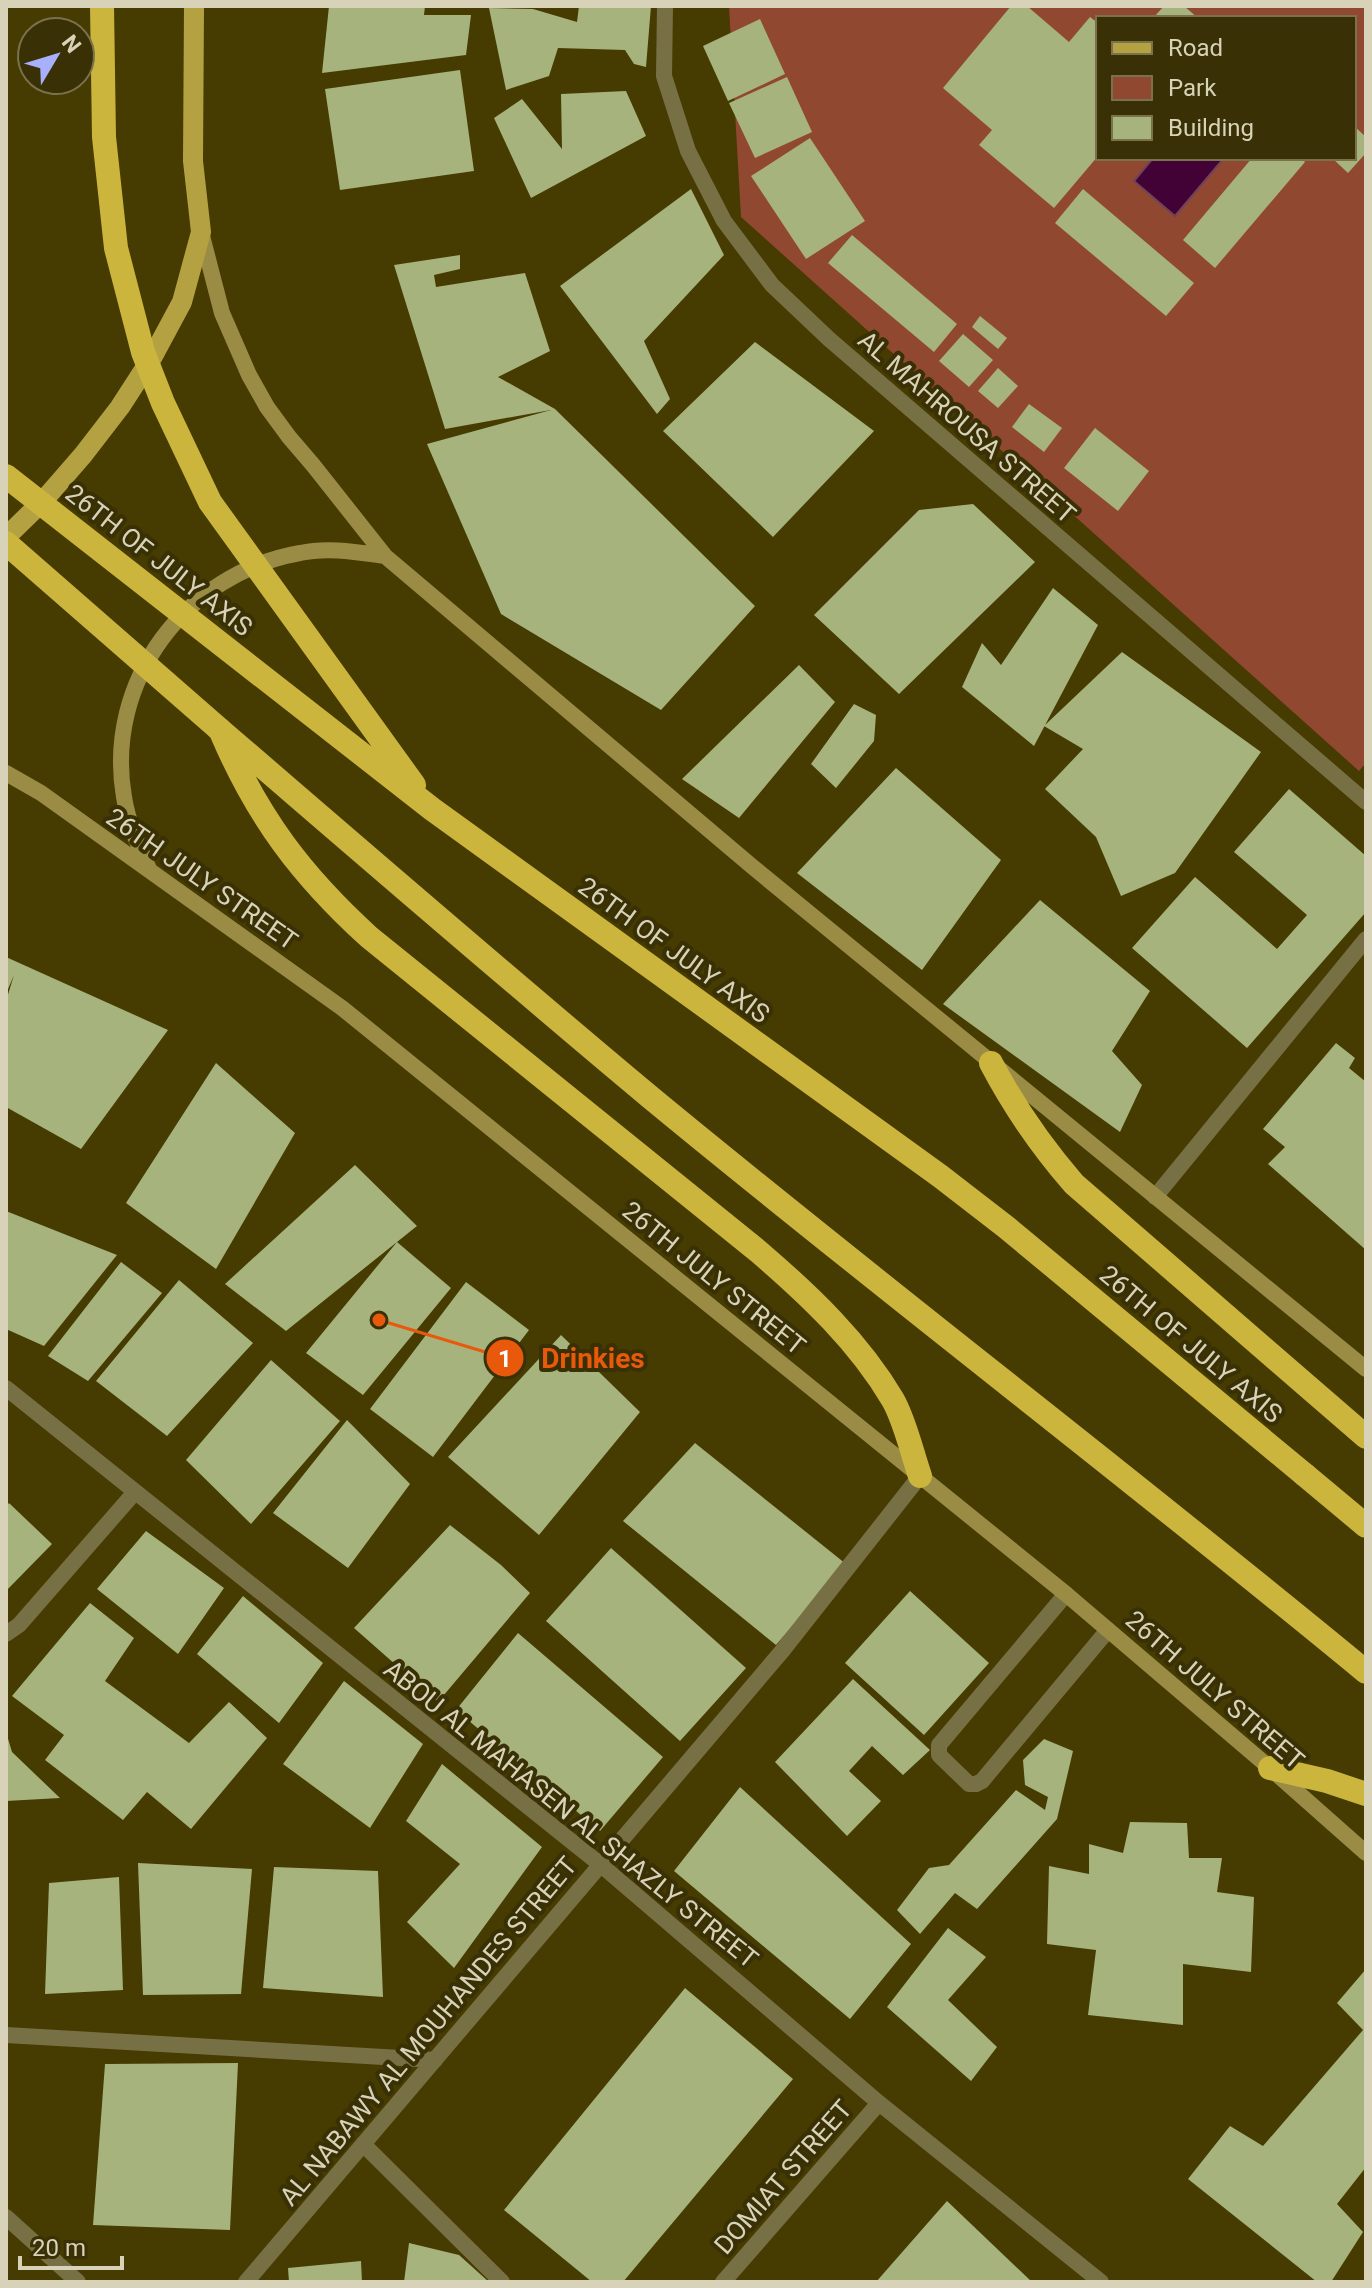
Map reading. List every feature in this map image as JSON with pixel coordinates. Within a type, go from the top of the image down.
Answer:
[{"type":"highway","points":[[102,6],[104,137],[116,248],[143,352],[163,403],[210,502],[432,809]]},
{"type":"highway","name":"26TH OF JULY AXIS","points":[[6,476],[432,809],[940,1176],[1006,1227],[1366,1526]]},
{"type":"highway","points":[[6,540],[219,729],[650,1096],[1204,1538],[1366,1672]]},
{"type":"highway","points":[[219,729],[235,765],[275,833],[303,871],[335,905],[369,937],[759,1252],[802,1289],[840,1329],[894,1402],[920,1476]]},
{"type":"highway","points":[[991,1063],[1025,1123],[1074,1184],[1366,1437]]},
{"type":"highway","points":[[1270,1768],[1366,1794]]},
{"type":"main road","points":[[194,6],[193,161],[201,232],[222,313],[249,375],[267,407],[385,556],[754,868],[1366,1369]]},
{"type":"main road","points":[[6,540],[83,455],[120,407],[153,356],[182,302],[201,232]]},
{"type":"main road","points":[[152,874],[134,836],[127,810],[121,754],[127,712],[141,673],[162,637],[189,606],[223,581],[261,562],[301,552],[343,550],[385,556]]},
{"type":"main road","name":"26TH JULY STREET","points":[[6,773],[41,793],[342,1008],[1066,1594],[1366,1853]]},
{"type":"street","name":"AL MAHROUSA STREET","points":[[665,6],[664,76],[688,151],[724,221],[772,285],[829,339],[1366,802]]},
{"type":"street","points":[[1155,1197],[1366,939]]},
{"type":"street","name":"ABOU AL MAHASEN AL SHAZLY STREET","points":[[6,1388],[601,1865],[879,2103],[1098,2281]]},
{"type":"street","name":"AL NABAWY AL MOUHANDES STREET","points":[[246,2282],[783,1650],[920,1476]]},
{"type":"street","points":[[6,1634],[19,1625],[135,1492]]},
{"type":"street","points":[[1066,1594],[939,1745],[939,1755],[969,1784],[982,1781],[1108,1630]]},
{"type":"street","points":[[6,2035],[435,2060]]},
{"type":"street","name":"DOMIAT STREET","points":[[723,2282],[879,2103]]},
{"type":"street","points":[[363,2144],[502,2282]]},
{"type":"street","points":[[6,2217],[78,2282]]},
{"type":"green space","points":[[729,6],[1366,6],[1366,763],[1359,771],[741,217]]},
{"type":"shaded area","points":[[1151,160],[1222,160],[1175,216],[1134,181]]},
{"type":"building","points":[[329,6],[425,6],[424,15],[471,15],[466,55],[322,73]]},
{"type":"building","points":[[579,6],[651,6],[646,67],[634,64],[625,50],[558,48],[549,76],[506,90],[489,8],[533,9],[577,22]]},
{"type":"building","points":[[1011,6],[1027,6],[1069,42],[1090,17],[1096,22],[1096,158],[1054,208],[979,145],[992,130],[943,88]]},
{"type":"building","points":[[1164,6],[1184,6],[1196,16],[1155,16]]},
{"type":"building","points":[[760,19],[785,74],[728,101],[703,46]]},
{"type":"building","points":[[460,70],[474,171],[340,190],[325,89]]},
{"type":"building","points":[[787,77],[812,132],[755,158],[729,103]]},
{"type":"building","points":[[626,91],[646,136],[531,198],[494,118],[522,99],[562,149],[561,94]]},
{"type":"building","points":[[1356,128],[1366,137],[1366,153],[1348,173],[1334,160],[1356,160]]},
{"type":"building","points":[[810,138],[865,221],[806,259],[751,176]]},
{"type":"building","points":[[1250,160],[1305,162],[1215,268],[1183,240]]},
{"type":"building","points":[[691,189],[724,255],[644,341],[670,399],[657,414],[560,286]]},
{"type":"building","points":[[1083,189],[1194,283],[1166,316],[1055,223]]},
{"type":"building","points":[[852,235],[957,324],[934,352],[828,263]]},
{"type":"building","points":[[460,255],[460,269],[434,275],[436,287],[525,273],[550,351],[498,377],[555,409],[755,606],[661,710],[501,614],[427,444],[551,410],[445,429],[394,265]]},
{"type":"building","points":[[980,316],[1007,338],[998,349],[972,327]]},
{"type":"building","points":[[963,334],[993,360],[969,387],[939,361]]},
{"type":"building","points":[[755,342],[874,431],[773,537],[663,431]]},
{"type":"building","points":[[998,368],[1018,386],[998,408],[978,391]]},
{"type":"building","points":[[1029,404],[1062,428],[1044,452],[1012,427]]},
{"type":"building","points":[[1095,428],[1149,471],[1118,511],[1064,468]]},
{"type":"building","points":[[973,504],[1035,562],[899,694],[814,615],[919,510]]},
{"type":"building","points":[[1053,588],[1098,625],[1034,746],[962,687],[982,643],[1001,665]]},
{"type":"building","points":[[1122,652],[1261,752],[1175,873],[1121,896],[1096,837],[1045,789],[1083,749],[1044,726]]},
{"type":"building","points":[[799,665],[835,702],[739,818],[682,779]]},
{"type":"building","points":[[854,704],[876,715],[874,741],[836,788],[811,764]]},
{"type":"building","points":[[896,768],[1001,860],[922,970],[797,873]]},
{"type":"building","points":[[1289,789],[1366,856],[1366,912],[1247,1048],[1132,948],[1195,877],[1277,949],[1307,915],[1234,852]]},
{"type":"building","points":[[1040,900],[1150,991],[1112,1051],[1142,1085],[1120,1132],[943,1004]]},
{"type":"building","points":[[6,957],[168,1030],[81,1149],[6,1107],[6,1001],[14,975],[6,994]]},
{"type":"building","points":[[1336,1043],[1355,1058],[1349,1068],[1366,1082],[1366,1250],[1268,1164],[1285,1147],[1263,1129]]},
{"type":"building","points":[[216,1063],[295,1133],[216,1269],[126,1203]]},
{"type":"building","points":[[355,1165],[417,1226],[286,1331],[225,1284]]},
{"type":"building","points":[[6,1211],[117,1255],[44,1346],[6,1329]]},
{"type":"building","points":[[397,1242],[451,1288],[363,1395],[306,1353]]},
{"type":"building","points":[[121,1262],[162,1293],[88,1381],[48,1356]]},
{"type":"building","points":[[179,1280],[253,1343],[167,1436],[96,1381]]},
{"type":"building","points":[[466,1282],[529,1330],[433,1457],[370,1409]]},
{"type":"building","points":[[561,1335],[640,1412],[539,1535],[448,1457]]},
{"type":"building","points":[[271,1360],[340,1421],[251,1524],[186,1460]]},
{"type":"building","points":[[347,1420],[410,1484],[348,1568],[273,1513]]},
{"type":"building","points":[[695,1443],[846,1564],[776,1645],[623,1521]]},
{"type":"building","points":[[9,1503],[52,1544],[6,1591],[6,1507]]},
{"type":"building","points":[[450,1525],[501,1565],[530,1593],[438,1702],[354,1628]]},
{"type":"building","points":[[146,1531],[224,1588],[178,1654],[97,1589]]},
{"type":"building","points":[[611,1548],[746,1668],[680,1741],[546,1621]]},
{"type":"building","points":[[910,1591],[989,1663],[924,1735],[845,1663]]},
{"type":"building","points":[[243,1596],[323,1663],[279,1723],[197,1654]]},
{"type":"building","points":[[90,1603],[134,1638],[105,1681],[189,1743],[229,1702],[267,1738],[191,1829],[147,1792],[123,1820],[45,1760],[64,1735],[12,1696]]},
{"type":"building","points":[[518,1633],[663,1757],[600,1831],[456,1710]]},
{"type":"building","points":[[853,1679],[930,1750],[903,1775],[872,1746],[849,1771],[881,1801],[847,1836],[775,1762]]},
{"type":"building","points":[[344,1681],[423,1744],[370,1828],[283,1764]]},
{"type":"building","points":[[6,1732],[12,1752],[60,1798],[6,1801]]},
{"type":"building","points":[[1044,1739],[1073,1751],[1057,1819],[977,1909],[955,1893],[920,1934],[897,1910],[929,1868],[949,1865],[1016,1790],[1045,1810],[1048,1797],[1025,1785],[1023,1760]]},
{"type":"building","points":[[442,1764],[542,1847],[454,1968],[407,1922],[460,1864],[406,1821]]},
{"type":"building","points":[[740,1787],[911,1944],[850,2019],[674,1871]]},
{"type":"building","points":[[1130,1822],[1187,1823],[1189,1858],[1222,1858],[1217,1892],[1254,1897],[1251,1972],[1183,1964],[1183,2025],[1088,2015],[1096,1950],[1047,1944],[1049,1866],[1089,1874],[1089,1844],[1123,1853]]},
{"type":"building","points":[[138,1863],[252,1869],[241,1994],[143,1995]]},
{"type":"building","points":[[274,1867],[378,1871],[383,1997],[263,1988]]},
{"type":"building","points":[[119,1877],[123,1990],[45,1994],[49,1883]]},
{"type":"building","points":[[948,1928],[986,1957],[948,2000],[997,2047],[971,2081],[887,2007]]},
{"type":"building","points":[[1366,1969],[1366,2167],[1337,2204],[1363,2232],[1331,2282],[1317,2282],[1188,2179],[1230,2126],[1263,2146],[1363,2030],[1337,2003]]},
{"type":"building","points":[[685,1988],[793,2079],[623,2282],[592,2282],[504,2210]]},
{"type":"building","points":[[238,2063],[230,2230],[93,2225],[105,2064]]},
{"type":"building","points":[[947,2201],[1032,2282],[876,2282]]},
{"type":"building","points":[[409,2243],[459,2255],[489,2282],[404,2282]]},
{"type":"building","points":[[361,2261],[362,2282],[289,2282],[288,2268]]},
{"type":"place","name":"Drinkies","points":[[379,1320]]}]
